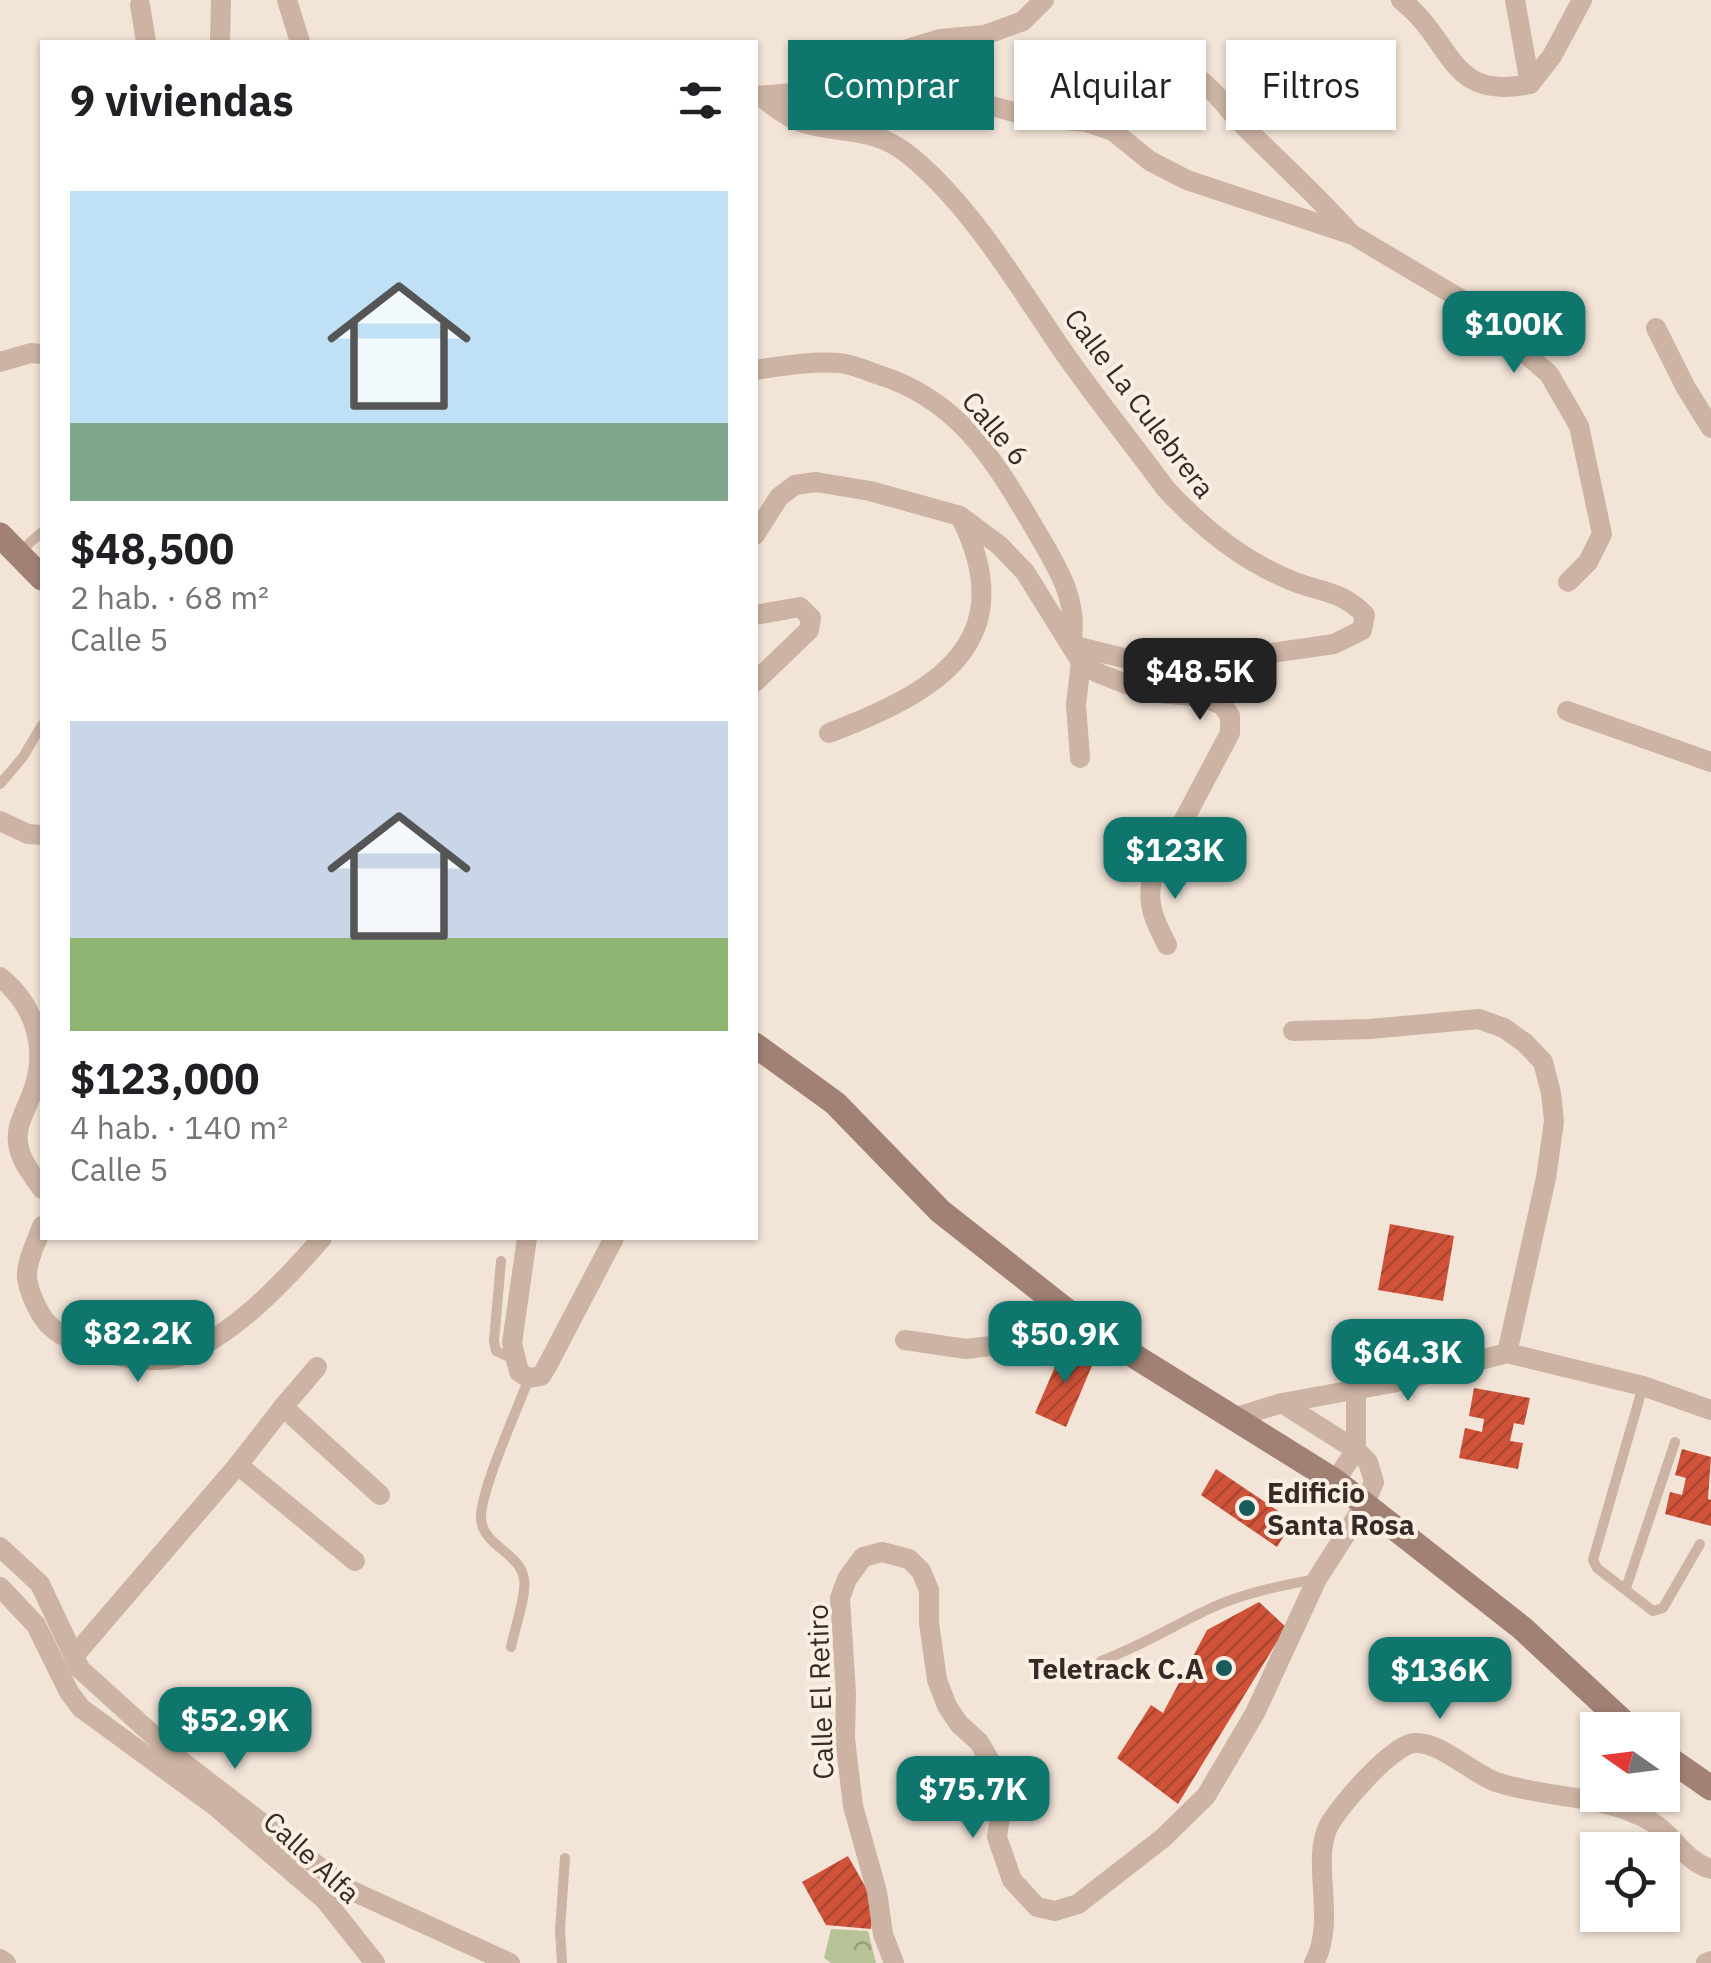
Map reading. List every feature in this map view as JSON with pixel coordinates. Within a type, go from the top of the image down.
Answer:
[{"type":"street","points":[[220,40],[221,0]]},
{"type":"street","points":[[287,0],[299,40]]},
{"type":"street","name":"Calle La Culebrera","points":[[940,40],[985,35],[1024,21],[1044,0]]},
{"type":"street","points":[[1401,0],[1422,16],[1466,76],[1482,86],[1502,90],[1530,84],[1552,56],[1582,0]]},
{"type":"street","points":[[1515,0],[1530,84]]},
{"type":"street","points":[[140,5],[146,40]]},
{"type":"street","points":[[1206,86],[1353,235]]},
{"type":"street","name":"Calle La Culebrera","points":[[759,96],[788,94]]},
{"type":"street","name":"Calle La Culebrera","points":[[759,96],[803,123],[847,128],[883,139],[908,153],[982,236],[1166,490],[1195,520],[1257,564],[1292,582],[1336,592],[1365,615],[1362,630],[1334,644],[1164,668],[1076,654]]},
{"type":"street","points":[[994,106],[1031,117],[1086,122],[1112,131],[1150,161],[1187,180],[1353,235],[1469,304],[1549,374],[1578,426],[1602,534],[1588,562],[1568,582]]},
{"type":"street","points":[[1656,328],[1711,428]]},
{"type":"street","points":[[0,362],[40,354]]},
{"type":"street","name":"Calle 6","points":[[758,370],[842,363],[896,380],[940,403],[969,432],[1007,482],[1056,567],[1072,605],[1080,758]]},
{"type":"street","points":[[758,530],[778,497],[794,486],[816,482],[870,491],[960,516],[1000,544],[1025,572],[1076,654],[1098,673],[1159,693],[1202,697],[1222,704],[1230,716],[1230,733],[1150,892],[1151,911],[1167,945]]},
{"type":"street","points":[[829,732],[896,704],[935,680],[971,641],[980,621],[984,585],[960,516]]},
{"type":"street","points":[[8,545],[40,576]]},
{"type":"street","points":[[758,615],[800,608],[811,618],[809,630],[758,679]]},
{"type":"street","points":[[1568,711],[1711,762]]},
{"type":"street","points":[[0,821],[28,834],[40,835]]},
{"type":"street","points":[[0,977],[28,1006],[40,1052],[38,1077],[17,1137],[19,1151],[40,1186]]},
{"type":"street","points":[[1293,1031],[1478,1019],[1504,1028],[1526,1043],[1543,1062],[1552,1093],[1554,1121],[1546,1178],[1506,1353]]},
{"type":"street","points":[[758,1046],[835,1103],[940,1212],[1086,1326],[1334,1481],[1522,1628],[1613,1712]]},
{"type":"street","points":[[40,1233],[27,1278],[49,1326],[84,1345],[145,1360],[177,1358],[216,1338],[320,1240]]},
{"type":"street","points":[[527,1240],[512,1344],[519,1372],[529,1378],[540,1376],[546,1368],[613,1240]]},
{"type":"street","points":[[905,1340],[966,1349],[1040,1340],[1086,1326]]},
{"type":"street","points":[[1233,1418],[1282,1403],[1392,1383],[1506,1353],[1643,1386],[1711,1410]]},
{"type":"street","points":[[74,1656],[317,1367]]},
{"type":"street","points":[[1334,1481],[1356,1450],[1356,1388]]},
{"type":"street","points":[[1282,1403],[1356,1450],[1368,1462],[1374,1482],[1365,1504]]},
{"type":"street","points":[[283,1407],[380,1495]]},
{"type":"street","points":[[238,1465],[355,1560]]},
{"type":"street","name":"Calle El Retiro","points":[[894,1963],[883,1934],[877,1892],[853,1806],[846,1738],[840,1598],[847,1578],[863,1557],[882,1552],[909,1559],[921,1571],[929,1590],[928,1623],[936,1680],[946,1706],[979,1742],[993,1766],[1001,1811],[1000,1851],[1012,1880],[1038,1907],[1055,1911],[1078,1904],[1163,1838],[1206,1796],[1255,1714],[1318,1579],[1365,1504]]},
{"type":"street","points":[[0,1547],[40,1584],[74,1656],[90,1680],[185,1764],[348,1889],[510,1963]]},
{"type":"street","name":"Calle Alfa","points":[[0,1587],[36,1624],[69,1692],[81,1708],[214,1806],[326,1900],[375,1963]]},
{"type":"street","points":[[1314,1963],[1324,1936],[1326,1830],[1376,1770],[1411,1743],[1434,1746],[1492,1780],[1623,1809],[1652,1822],[1690,1861],[1711,1869]]},
{"type":"street","points":[[1680,1766],[1711,1788]]},
{"type":"lane","points":[[8,545],[40,533]]},
{"type":"lane","points":[[0,784],[40,728]]},
{"type":"lane","points":[[502,1261],[494,1341],[496,1351],[514,1360]]},
{"type":"lane","points":[[511,1648],[524,1580],[517,1564],[487,1537],[480,1520],[487,1490],[529,1378]]},
{"type":"lane","points":[[1643,1386],[1593,1560],[1597,1568],[1654,1611],[1663,1608],[1700,1544]]},
{"type":"lane","points":[[1626,1588],[1675,1442]]},
{"type":"lane","points":[[1101,1662],[1212,1608],[1264,1590],[1318,1579]]},
{"type":"lane","points":[[562,1963],[565,1858]]},
{"type":"green space","points":[[831,1929],[868,1931],[876,1963],[831,1963],[824,1958]]},
{"type":"building","points":[[1390,1224],[1454,1236],[1443,1301],[1378,1290]]},
{"type":"building","points":[[1069,1344],[1094,1361],[1066,1427],[1035,1413],[1061,1353]]},
{"type":"building","points":[[1474,1388],[1530,1398],[1524,1425],[1514,1423],[1510,1441],[1523,1443],[1518,1469],[1459,1458],[1465,1428],[1482,1432],[1484,1419],[1469,1416]]},
{"type":"building","points":[[1682,1449],[1711,1457],[1711,1526],[1665,1514],[1670,1492],[1682,1495],[1686,1478],[1675,1475]]},
{"type":"building","name":"Edificio Santa Rosa","points":[[1216,1469],[1293,1521],[1277,1547],[1201,1495]]},
{"type":"building","name":"Teletrack C.A","points":[[1259,1602],[1286,1627],[1178,1804],[1117,1758],[1151,1705],[1163,1713],[1207,1630]]},
{"type":"building","points":[[848,1856],[874,1902],[871,1929],[826,1925],[802,1882]]},
{"type":"place","name":"Edificio Santa Rosa","points":[[1247,1508]]},
{"type":"place","name":"Teletrack C.A","points":[[1224,1668]]}]
